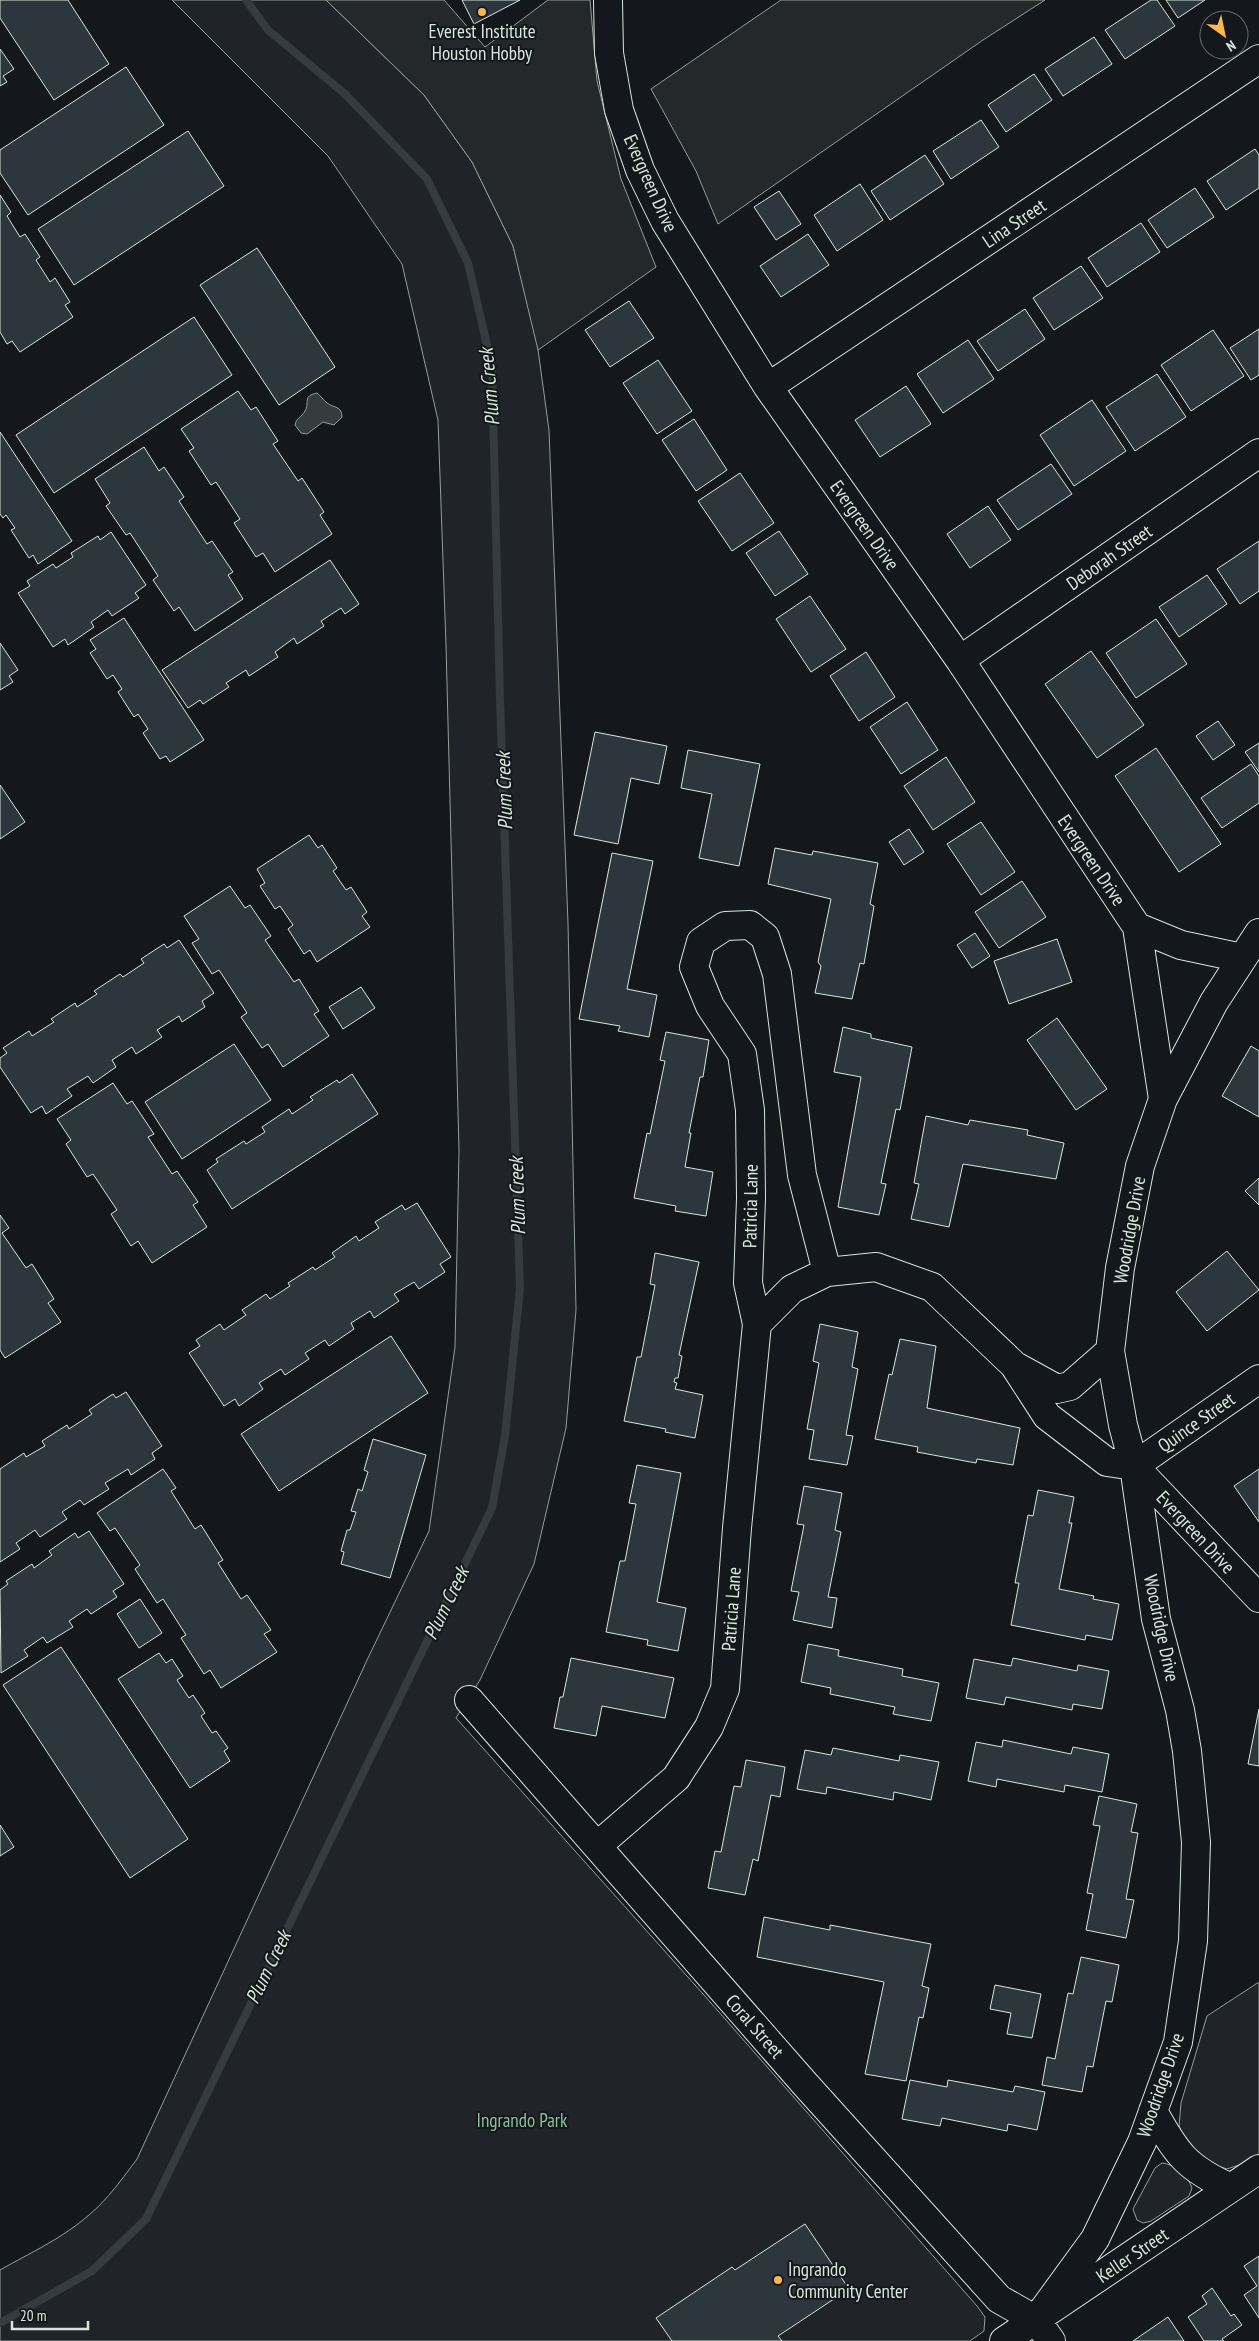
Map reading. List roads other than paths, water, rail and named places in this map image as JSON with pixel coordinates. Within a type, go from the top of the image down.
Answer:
[{"type":"street","name":"Evergreen Drive","points":[[608,0],[609,53],[619,110],[640,170],[665,221],[768,387],[960,660],[1137,927]]},
{"type":"street","name":"Lina Street","points":[[768,387],[1259,59]]},
{"type":"street","name":"Deborah Street","points":[[960,660],[1259,453]]},
{"type":"street","name":"Patricia Lane","points":[[597,1846],[676,1778],[709,1727],[725,1690],[737,1528],[757,1324],[748,1283],[751,1198],[750,1120],[742,1054],[710,1006],[694,967],[701,942],[725,926],[750,925],[765,938],[777,974],[802,1175],[827,1272]]},
{"type":"street","points":[[1137,927],[1182,945],[1242,958]]},
{"type":"street","points":[[1137,927],[1163,1099]]},
{"type":"street","name":"Woodridge Drive","points":[[1043,2330],[1095,2239],[1142,2142],[1178,2042],[1193,1941],[1196,1842],[1187,1751],[1180,1710],[1156,1619],[1134,1466],[1122,1425],[1110,1352],[1120,1268],[1140,1166],[1163,1099],[1214,1002],[1259,933]]},
{"type":"street","points":[[757,1324],[792,1289],[827,1272],[876,1267],[932,1287],[1014,1365],[1047,1416],[1107,1462],[1134,1466]]},
{"type":"street","points":[[1014,1365],[1057,1389],[1070,1386],[1110,1352]]},
{"type":"street","name":"Quince Street","points":[[1134,1466],[1259,1379]]},
{"type":"street","name":"Evergreen Drive","points":[[1134,1466],[1259,1598]]},
{"type":"street","name":"Coral Street","points":[[469,1700],[810,2090],[999,2299],[1043,2330]]},
{"type":"street","points":[[1153,2111],[1183,2159],[1209,2178],[1231,2188]]},
{"type":"street","name":"Keller Street","points":[[1004,2341],[1043,2330],[1259,2169]]},
{"type":"waterway","name":"Plum Creek","points":[[0,2323],[92,2271],[146,2219],[492,1508],[505,1436],[520,1288],[500,700],[492,367],[468,263],[427,179],[345,94],[268,30],[246,0]]},
{"type":"place","name":"Everest Institute Houston Hobby","points":[[482,12]]},
{"type":"place","name":"Ingrando Community Center","points":[[778,2280]]},
{"type":"park label","name":"Ingrando Park","points":[[522,2120]]}]
